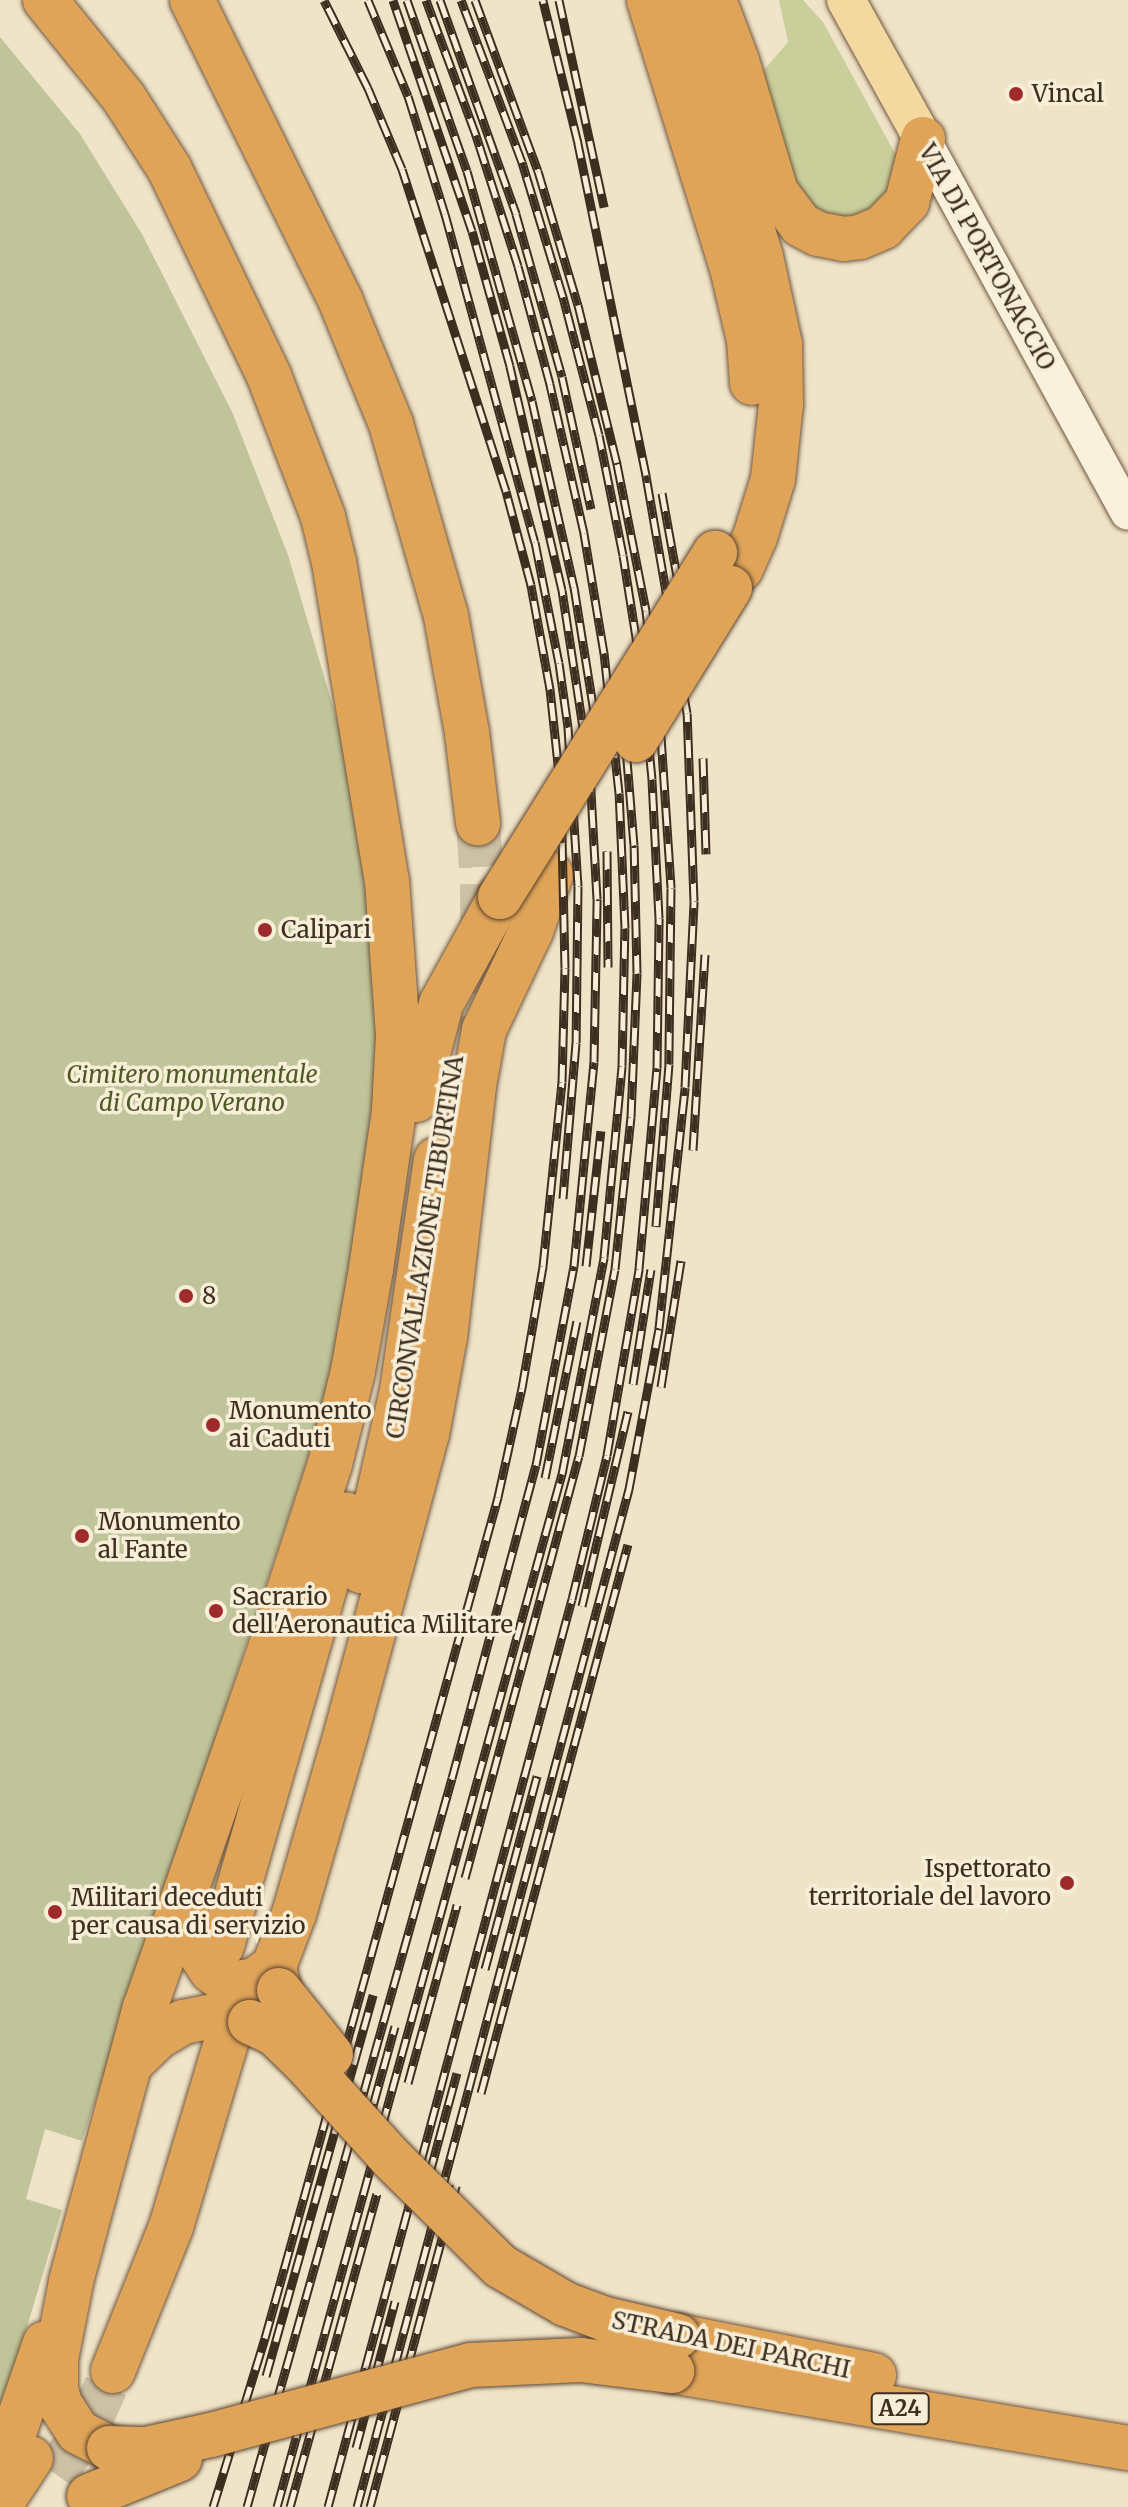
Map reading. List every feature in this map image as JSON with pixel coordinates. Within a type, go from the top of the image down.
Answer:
[{"type":"highway","points":[[45,0],[104,70],[162,156],[282,406],[323,517],[334,562],[393,934],[398,1036],[396,1097],[353,1371],[330,1464],[301,1557],[145,2007],[71,2282],[56,2359],[56,2388],[60,2404],[78,2432],[109,2448],[146,2449],[263,2422]]},
{"type":"highway","points":[[192,0],[341,302],[391,424],[446,616],[467,733],[478,823]]},
{"type":"highway","points":[[649,0],[732,268],[749,340],[752,400],[749,446],[728,561]]},
{"type":"highway","points":[[257,1964],[294,1914],[422,1458],[445,1337],[479,1057],[499,974],[551,874],[728,561],[763,516],[776,463],[781,404],[780,344],[761,257],[682,0]]},
{"type":"highway","points":[[714,0],[734,50],[776,192],[801,225],[818,234],[844,239],[860,237],[883,227],[907,202],[917,176],[923,139]]},
{"type":"highway","name":"CIRCONVALLAZIONE TIBURTINA","points":[[257,1964],[324,1598],[371,1398],[425,1055],[447,990],[500,897],[728,561]]},
{"type":"highway","name":"CIRCONVALLAZIONE TIBURTINA","points":[[257,1964],[345,1634],[402,1390],[447,1084],[466,1023],[499,974]]},
{"type":"highway","points":[[345,1634],[389,1530]]},
{"type":"highway","points":[[186,1893],[195,1940],[214,1973],[230,1982],[243,1983],[261,1977],[257,1964]]},
{"type":"highway","points":[[257,1964],[371,2107],[423,2188]]},
{"type":"highway","points":[[99,2365],[171,2227],[224,2035],[215,2016],[183,2022],[158,2037],[131,2063]]},
{"type":"highway","points":[[224,2035],[285,2043],[423,2188]]},
{"type":"highway","name":"STRADA DEI PARCHI","points":[[423,2188],[489,2258],[540,2292],[675,2353],[1128,2448]]},
{"type":"highway","points":[[45,2482],[50,2327],[71,2282]]},
{"type":"highway","name":"STRADA DEI PARCHI","points":[[675,2353],[1128,2424]]},
{"type":"highway","name":"A24","points":[[263,2422],[471,2365],[675,2353]]},
{"type":"highway","points":[[0,2505],[45,2482],[263,2422]]},
{"type":"main road","name":"VIA DI PORTONACCIO","points":[[846,0],[1128,513]]},
{"type":"green space","points":[[779,0],[803,0],[823,22],[897,157],[896,182],[866,223],[804,213],[757,78],[788,42]]},
{"type":"green space","name":"Cimitero monumentale di Campo Verano","points":[[0,37],[80,134],[142,234],[233,414],[288,555],[344,743],[371,877],[384,1057],[365,1225],[317,1430],[82,2141],[45,2129],[26,2199],[62,2210],[0,2417]]},
{"type":"tunnel","points":[[478,823],[482,884],[483,1040]]},
{"type":"tunnel","points":[[55,2474],[88,2426],[113,2371]]},
{"type":"railway","points":[[213,2507],[265,2338],[498,1497],[522,1388],[543,1266],[562,1082],[565,968],[561,792],[550,689],[531,585],[506,491],[402,169],[368,88],[324,0]]},
{"type":"railway","points":[[368,0],[408,96],[445,214],[535,542],[559,663],[568,727],[578,886],[576,1043],[563,1198]]},
{"type":"railway","points":[[247,2507],[452,1778],[536,1465],[574,1266],[594,1062],[597,899],[590,773],[562,590],[510,366],[472,231],[393,0]]},
{"type":"railway","points":[[407,0],[467,171],[532,401],[574,587],[594,712]]},
{"type":"railway","points":[[277,2507],[562,1474],[604,1257],[622,1066],[625,928],[619,793],[604,653],[584,533],[550,384],[518,266],[476,135],[426,0]]},
{"type":"railway","points":[[440,0],[516,214],[562,377],[591,509]]},
{"type":"railway","points":[[328,2507],[572,1599],[607,1455],[639,1269],[657,1068],[659,918],[652,779],[642,675],[623,555],[599,435],[563,297],[522,162],[461,0]]},
{"type":"railway","points":[[475,0],[538,171],[578,305],[617,464],[646,611],[661,736],[671,888],[669,1064],[656,1226]]},
{"type":"railway","points":[[357,2507],[629,1489],[659,1328],[685,1087],[694,901],[687,713],[646,475],[578,143],[543,0]]},
{"type":"railway","points":[[559,0],[604,207]]},
{"type":"railway","points":[[662,493],[677,576]]},
{"type":"railway","points":[[465,1878],[579,1456],[615,1269],[631,1117],[637,973],[634,845],[623,711]]},
{"type":"railway","points":[[703,758],[706,854]]},
{"type":"railway","points":[[607,851],[608,967]]},
{"type":"railway","points":[[693,1150],[705,954]]},
{"type":"railway","points":[[586,1266],[601,1131]]},
{"type":"railway","points":[[661,1387],[681,1261]]},
{"type":"railway","points":[[633,1384],[651,1269]]},
{"type":"railway","points":[[545,1478],[577,1321]]},
{"type":"railway","points":[[582,1606],[628,1411]]},
{"type":"railway","points":[[481,2093],[628,1544]]},
{"type":"railway","points":[[485,1969],[537,1776]]},
{"type":"railway","points":[[408,2083],[457,1905]]},
{"type":"railway","points":[[266,2376],[373,1995]]},
{"type":"railway","points":[[364,2138],[395,2026]]},
{"type":"railway","points":[[420,2209],[457,2073]]},
{"type":"railway","points":[[370,2507],[456,2185]]},
{"type":"railway","points":[[290,2507],[377,2194]]},
{"type":"railway","points":[[356,2448],[395,2301]]},
{"type":"place","name":"Vincal","points":[[1016,94]]},
{"type":"place","name":"Calipari","points":[[265,930]]},
{"type":"place","name":"8","points":[[186,1296]]},
{"type":"place","name":"Monumento ai Caduti","points":[[213,1425]]},
{"type":"place","name":"Monumento al Fante","points":[[82,1536]]},
{"type":"place","name":"Sacrario dell'Aeronautica Militare","points":[[216,1611]]},
{"type":"place","name":"Ispettorato territoriale del lavoro","points":[[1067,1883]]},
{"type":"place","name":"Militari deceduti per causa di servizio","points":[[55,1912]]}]
